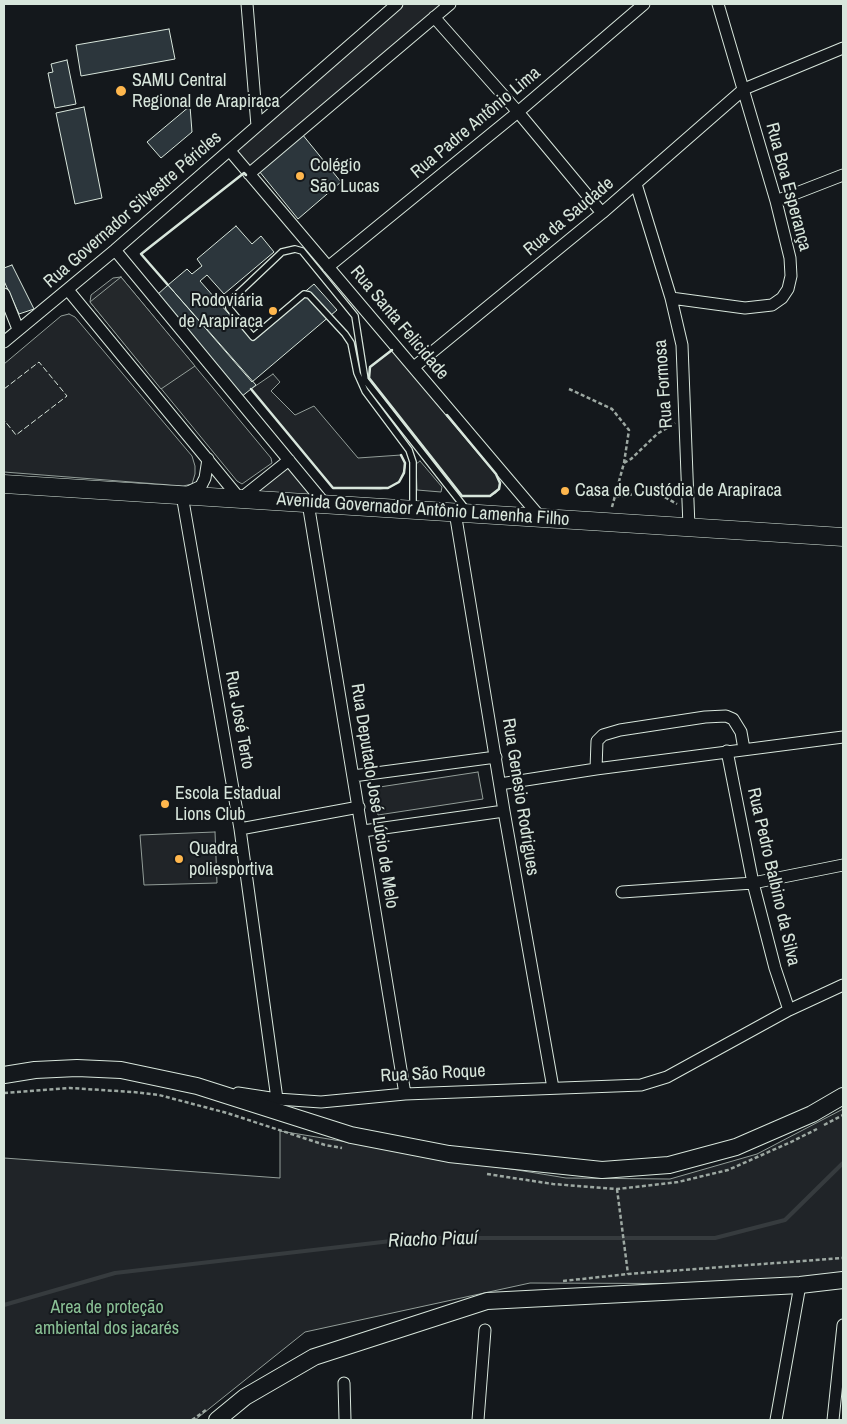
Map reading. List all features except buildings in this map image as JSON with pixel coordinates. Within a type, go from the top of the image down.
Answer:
[{"type":"main road","name":"Avenida Governador Antônio Lamenha Filho","points":[[4,484],[607,522],[689,519],[843,537]]},
{"type":"main road","name":"Rua São Roque","points":[[4,1075],[35,1070],[69,1068],[121,1070],[197,1086]]},
{"type":"main road","points":[[197,1086],[351,1135],[449,1154],[602,1170],[669,1165],[736,1147],[812,1114],[843,1096]]},
{"type":"main road","points":[[217,1420],[245,1397],[314,1357],[487,1301],[800,1285],[843,1280]]},
{"type":"street","points":[[247,4],[257,126]]},
{"type":"street","points":[[249,174],[450,4]]},
{"type":"street","name":"Rua Padre Antônio Lima","points":[[328,267],[518,112],[644,4]]},
{"type":"street","name":"Rua Boa Esperança","points":[[671,298],[744,308],[772,305],[782,298],[788,289],[790,258],[776,201],[718,4]]},
{"type":"street","name":"Rua Governador Silvestre Péricles","points":[[4,342],[68,290],[230,151],[392,6]]},
{"type":"street","points":[[434,17],[518,112],[602,213]]},
{"type":"street","name":"Rua da Saudade","points":[[414,367],[602,213],[744,90],[843,48]]},
{"type":"street","name":"Rua Santa Felicidade","points":[[230,151],[541,518]]},
{"type":"street","points":[[776,201],[843,175]]},
{"type":"street","name":"Rua Formosa","points":[[636,184],[671,298],[682,345],[689,519]]},
{"type":"street","points":[[115,250],[289,460],[317,504]]},
{"type":"street","points":[[68,290],[240,499],[289,460]]},
{"type":"street","points":[[4,294],[18,329]]},
{"type":"street","points":[[182,495],[201,486],[205,478],[208,460]]},
{"type":"street","name":"Rua José Terto","points":[[182,495],[240,829],[277,1099]]},
{"type":"street","name":"Rua Deputado José Lúcio de Melo","points":[[317,504],[354,776],[405,1094]]},
{"type":"street","name":"Rua Genesio Rodrigues","points":[[462,513],[504,811],[552,1088]]},
{"type":"street","points":[[596,769],[597,740],[604,735],[620,730],[705,717],[726,716],[733,719],[741,732],[744,749]]},
{"type":"street","points":[[500,784],[727,751],[843,737]]},
{"type":"street","name":"Rua Pedro Balbino da Silva","points":[[727,751],[754,882],[775,968],[789,1010]]},
{"type":"street","points":[[354,776],[496,757]]},
{"type":"street","points":[[240,829],[359,807]]},
{"type":"street","points":[[363,831],[504,811]]},
{"type":"street","points":[[622,892],[754,882],[843,865]]},
{"type":"street","name":"Rua São Roque","points":[[197,1086],[277,1099],[320,1102],[405,1094],[641,1086],[667,1076],[789,1010],[843,985]]},
{"type":"street","points":[[776,1420],[800,1285]]},
{"type":"street","points":[[833,1420],[843,1325]]},
{"type":"street","points":[[478,1420],[485,1330]]},
{"type":"street","points":[[344,1384],[345,1420]]},
{"type":"lane","points":[[413,509],[413,462],[409,450],[366,391],[357,373],[351,343],[345,334],[309,295],[304,294],[253,336],[229,308],[228,303],[282,252],[296,249],[302,251],[355,316],[366,380],[462,513]]},
{"type":"path","points":[[569,389],[612,409],[629,430],[624,463],[607,522]]},
{"type":"path","points":[[624,463],[631,459],[656,434],[684,417]]},
{"type":"path","points":[[615,497],[654,491],[689,519]]},
{"type":"path","points":[[617,1189],[628,1274]]},
{"type":"green space","points":[[397,4],[450,4],[249,174],[230,151]]},
{"type":"green space","points":[[121,277],[271,458],[272,463],[242,484],[237,481],[90,302],[91,295],[113,278]]},
{"type":"green space","points":[[69,314],[75,317],[192,456],[195,474],[192,484],[183,486],[4,472],[4,364],[61,316]]},
{"type":"green space","points":[[392,350],[496,474],[500,483],[496,493],[490,496],[462,496],[369,378],[370,367]]},
{"type":"green space","points":[[273,374],[280,382],[271,391],[295,415],[314,406],[358,458],[401,455],[405,468],[399,482],[388,488],[380,489],[333,488],[251,389]]},
{"type":"green space","points":[[289,460],[325,504],[240,499]]},
{"type":"green space","points":[[420,461],[442,487],[441,492],[417,490],[416,464]]},
{"type":"green space","points":[[478,772],[483,799],[378,815],[373,788]]},
{"type":"green space","name":"Quadra poliesportiva","points":[[215,832],[217,883],[144,885],[140,835]]},
{"type":"green space","name":"Area de proteção ambiental dos jacarés","points":[[843,1109],[843,1282],[784,1284],[530,1283],[305,1332],[195,1420],[4,1420],[4,1158],[280,1178],[280,1131],[566,1178],[670,1179],[757,1154]]},
{"type":"shaded area","points":[[121,277],[195,366],[161,389],[90,302]]},
{"type":"waterway","name":"Riacho Piauí","points":[[4,1305],[115,1273],[417,1238],[715,1238],[785,1220],[843,1163]]},
{"type":"fence","points":[[4,389],[39,362],[67,396],[16,435],[4,420]]},
{"type":"wall","points":[[168,285],[141,254],[244,173],[246,175]]},
{"type":"wall","points":[[392,350],[370,367],[369,378],[462,496],[490,496],[499,489],[500,483],[496,474],[447,415]]},
{"type":"wall","points":[[251,389],[333,488],[388,488],[399,482],[404,473],[405,463],[401,455]]},
{"type":"place","name":"SAMU Central Regional de Arapiraca","points":[[121,91]]},
{"type":"place","name":"Colégio São Lucas","points":[[300,176]]},
{"type":"place","name":"Rodoviária de Arapiraca","points":[[273,311]]},
{"type":"place","name":"Casa de Custódia de Arapiraca","points":[[565,491]]},
{"type":"place","name":"Escola Estadual Lions Club","points":[[165,804]]},
{"type":"place","name":"Quadra poliesportiva","points":[[179,859]]}]
